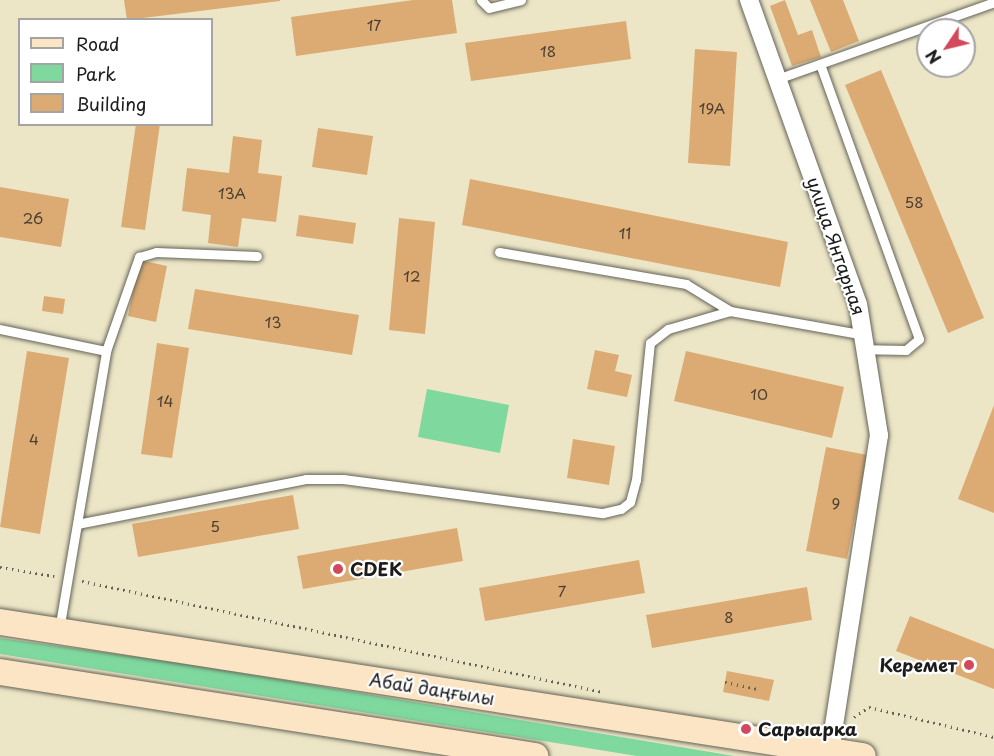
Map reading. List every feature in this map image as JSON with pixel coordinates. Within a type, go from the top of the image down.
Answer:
[{"type":"main road","name":"Абай даңғылы","points":[[0,622],[831,741],[863,756]]},
{"type":"main road","points":[[0,672],[535,756]]},
{"type":"street","name":"улица Янтарная","points":[[749,0],[866,342],[879,435],[831,741]]},
{"type":"lane","points":[[480,0],[489,8],[521,0]]},
{"type":"lane","points":[[777,79],[994,2]]},
{"type":"lane","points":[[499,252],[686,284],[730,311],[906,350],[919,339],[820,64]]},
{"type":"lane","points":[[59,631],[106,351],[140,257],[156,252],[257,256]]},
{"type":"lane","points":[[77,524],[306,479],[343,479],[603,513],[621,509],[630,502],[636,480],[650,343],[668,329],[730,311]]},
{"type":"lane","points":[[0,329],[106,351]]},
{"type":"path","points":[[0,567],[68,579],[608,693]]},
{"type":"path","points":[[724,682],[758,689]]},
{"type":"path","points":[[831,741],[869,707],[994,737]]},
{"type":"green space","points":[[427,389],[509,405],[500,453],[418,437]]},
{"type":"green space","points":[[0,638],[188,664],[734,756],[637,756],[0,654]]},
{"type":"building","points":[[124,0],[280,0],[143,18],[127,18]]},
{"type":"building","points":[[413,0],[452,0],[457,33],[296,56],[291,17]]},
{"type":"building","points":[[785,0],[798,35],[812,30],[821,57],[792,66],[770,6]]},
{"type":"building","points":[[810,0],[843,0],[859,41],[831,52]]},
{"type":"building","points":[[626,21],[631,59],[471,81],[465,43]]},
{"type":"building","points":[[695,49],[737,52],[730,166],[688,163]]},
{"type":"building","points":[[881,70],[984,318],[948,333],[845,85]]},
{"type":"building","points":[[136,126],[160,126],[145,230],[121,227]]},
{"type":"building","points":[[318,128],[373,136],[367,175],[312,167]]},
{"type":"building","points":[[233,136],[262,140],[258,173],[282,176],[276,222],[242,218],[238,247],[208,243],[211,215],[182,211],[187,168],[229,173]]},
{"type":"building","points":[[470,179],[788,242],[780,287],[462,225]]},
{"type":"building","points":[[0,187],[69,199],[61,247],[0,237]]},
{"type":"building","points":[[299,215],[356,223],[353,244],[296,236]]},
{"type":"building","points":[[399,218],[435,222],[425,334],[389,330]]},
{"type":"building","points":[[139,260],[167,266],[156,322],[128,316]]},
{"type":"building","points":[[195,289],[359,315],[352,355],[188,329]]},
{"type":"building","points":[[44,296],[65,299],[63,314],[42,311]]},
{"type":"building","points":[[157,343],[189,348],[172,458],[141,454]]},
{"type":"building","points":[[595,350],[619,355],[615,371],[632,375],[627,397],[587,389]]},
{"type":"building","points":[[27,351],[69,358],[40,534],[0,527]]},
{"type":"building","points":[[686,351],[844,387],[832,438],[674,401]]},
{"type":"building","points":[[994,405],[994,513],[958,499]]},
{"type":"building","points":[[573,439],[615,446],[609,485],[567,478]]},
{"type":"building","points":[[826,447],[867,455],[847,559],[806,551]]},
{"type":"building","points":[[293,495],[299,529],[138,557],[132,524]]},
{"type":"building","points":[[457,528],[463,561],[303,589],[297,556]]},
{"type":"building","points":[[639,560],[645,593],[485,621],[479,588]]},
{"type":"building","points":[[807,587],[812,620],[652,648],[646,615]]},
{"type":"building","points":[[910,616],[994,649],[994,689],[896,651]]},
{"type":"building","points":[[727,671],[774,680],[769,701],[723,692]]},
{"type":"place","name":"CDEK","points":[[338,569]]},
{"type":"place","name":"Керемет","points":[[969,665]]},
{"type":"place","name":"Сарыарка","points":[[746,729]]}]
